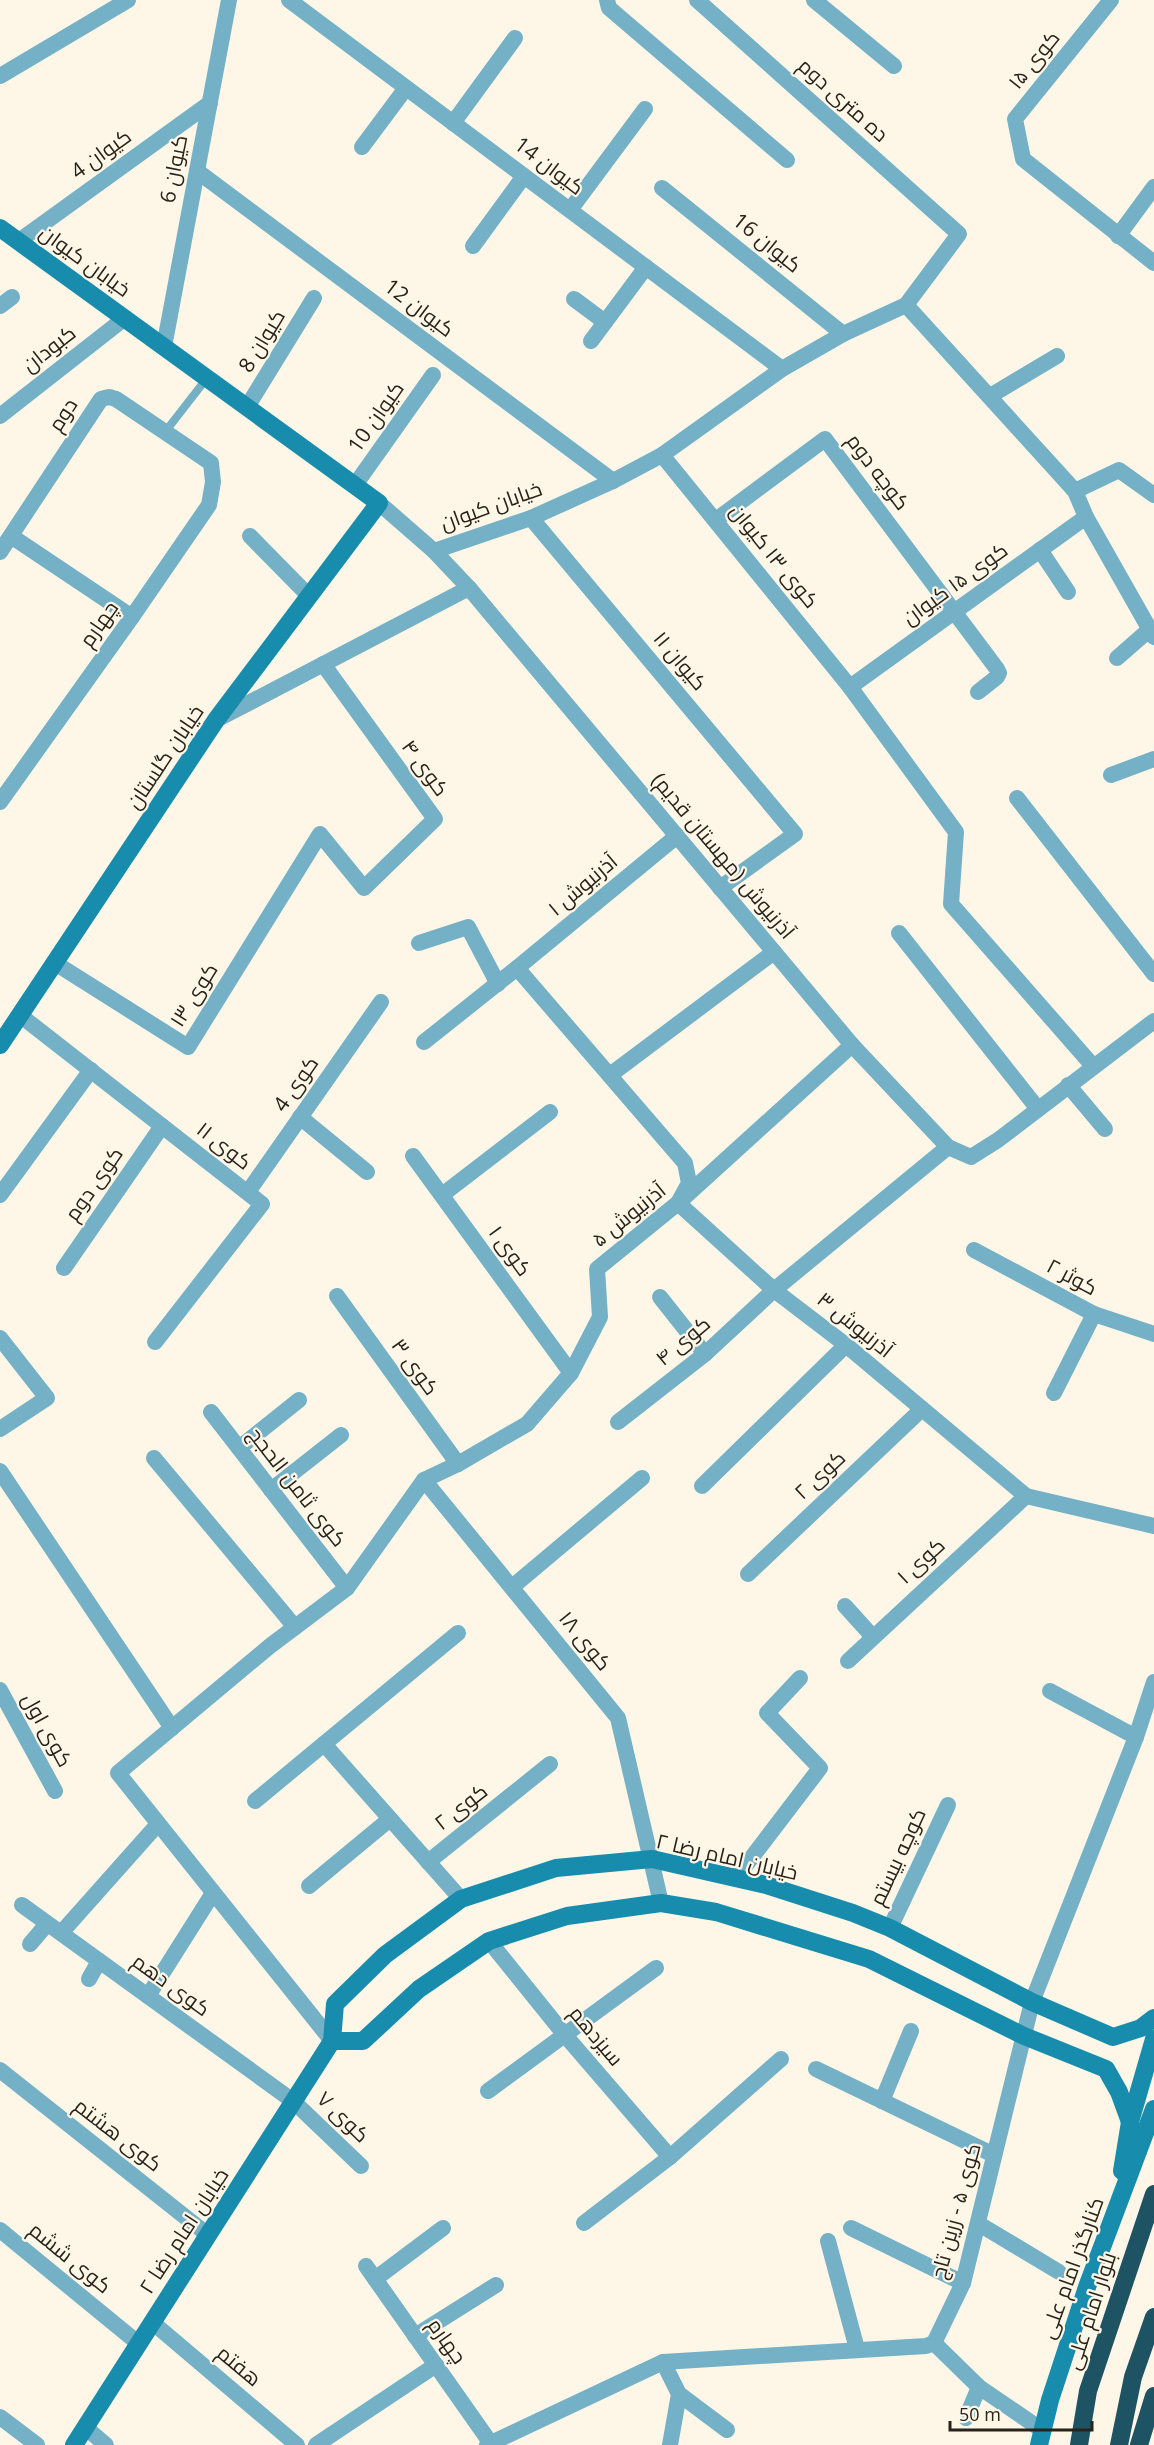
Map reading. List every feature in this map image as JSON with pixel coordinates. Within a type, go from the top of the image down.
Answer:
[{"type":"highway","name":"بلوار امام علی","points":[[1079,2445],[1088,2391],[1154,2194]]},
{"type":"highway","points":[[1119,2445],[1133,2377],[1154,2317]]},
{"type":"highway","points":[[1068,2445],[1088,2391]]},
{"type":"highway","points":[[1139,2445],[1154,2396]]},
{"type":"street","points":[[0,76],[128,0]]},
{"type":"street","name":"کیوان 6","points":[[164,346],[229,0]]},
{"type":"street","name":"کیوان 14","points":[[289,0],[782,369]]},
{"type":"street","points":[[608,0],[609,8],[787,160]]},
{"type":"street","name":"ده متری دوم","points":[[697,0],[959,234],[906,304]]},
{"type":"street","points":[[814,0],[894,66]]},
{"type":"street","name":"کوی ۱۵","points":[[1111,0],[1015,119],[1023,159],[1118,236]]},
{"type":"street","points":[[453,123],[515,38]]},
{"type":"street","points":[[362,147],[406,88]]},
{"type":"street","name":"کیوان 4","points":[[18,241],[210,103]]},
{"type":"street","points":[[570,210],[645,109]]},
{"type":"street","name":"کیوان 12","points":[[197,171],[614,481]]},
{"type":"street","points":[[473,246],[524,176]]},
{"type":"street","points":[[1154,187],[1118,236],[1154,263]]},
{"type":"street","name":"کیوان 16","points":[[662,188],[843,334]]},
{"type":"street","name":"خیابان کیوان","points":[[0,228],[355,485],[434,551],[531,518],[614,481],[662,455],[782,369],[843,334],[906,304]]},
{"type":"street","points":[[591,341],[646,267]]},
{"type":"street","name":"کیوان 8","points":[[247,407],[314,297]]},
{"type":"street","points":[[574,299],[605,322]]},
{"type":"street","points":[[906,304],[1075,490],[1086,517],[1152,633],[1117,658]]},
{"type":"street","name":"کبودان","points":[[0,416],[125,318]]},
{"type":"street","points":[[990,396],[1057,356]]},
{"type":"street","name":"کیوان 10","points":[[355,485],[434,375]]},
{"type":"street","name":"دوم","points":[[0,552],[101,399],[109,397],[116,399],[211,463]]},
{"type":"street","name":"کوچه دوم","points":[[716,520],[825,440],[955,612]]},
{"type":"street","name":"کوی ۱۳ کیوان","points":[[662,455],[850,687],[956,832],[951,904],[1093,1066]]},
{"type":"street","name":"چهارم","points":[[0,802],[209,505],[213,482],[211,463]]},
{"type":"street","points":[[1075,490],[1119,470],[1151,488]]},
{"type":"street","name":"خیابان گلستان","points":[[0,1045],[216,720],[379,503]]},
{"type":"street","name":"کوی ۱۵ کیوان","points":[[850,687],[1086,517]]},
{"type":"street","name":"کیوان ۱۱","points":[[531,518],[795,834],[720,888]]},
{"type":"street","points":[[11,536],[132,617]]},
{"type":"street","points":[[250,536],[309,596]]},
{"type":"street","points":[[1040,550],[1068,592]]},
{"type":"street","name":"آذرنیوش (مهستان قدیم)","points":[[434,551],[469,588],[852,1045],[948,1147]]},
{"type":"street","points":[[216,720],[469,588]]},
{"type":"street","points":[[955,612],[999,674],[978,692]]},
{"type":"street","name":"کوی ۴","points":[[320,834],[364,888],[435,819],[323,664]]},
{"type":"street","points":[[1111,775],[1154,759]]},
{"type":"street","points":[[1017,798],[1154,974]]},
{"type":"street","name":"کوی ۱۳","points":[[55,963],[188,1047],[320,834]]},
{"type":"street","name":"آذرنیوش ۱","points":[[424,1042],[518,968],[677,836]]},
{"type":"street","points":[[418,943],[468,927],[498,984]]},
{"type":"street","points":[[899,933],[1038,1109]]},
{"type":"street","points":[[610,1075],[774,952]]},
{"type":"street","points":[[518,968],[685,1164],[689,1183],[678,1203]]},
{"type":"street","name":"کوی 4","points":[[248,1192],[381,1002]]},
{"type":"street","name":"کوی ۱۱","points":[[21,1016],[262,1204],[155,1342]]},
{"type":"street","points":[[774,1290],[948,1147],[971,1157],[998,1140],[1154,1021]]},
{"type":"street","name":"آذرنیوش ۵","points":[[424,1480],[458,1464],[527,1424],[571,1373],[600,1317],[597,1269],[678,1203],[852,1045]]},
{"type":"street","points":[[0,1196],[91,1070]]},
{"type":"street","points":[[1068,1086],[1105,1129]]},
{"type":"street","points":[[442,1195],[550,1112]]},
{"type":"street","points":[[300,1117],[367,1172]]},
{"type":"street","name":"کوی دوم","points":[[64,1268],[162,1126]]},
{"type":"street","name":"کوی ۱","points":[[413,1156],[571,1373]]},
{"type":"street","name":"آذرنیوش ۳","points":[[678,1203],[774,1290],[846,1345],[1026,1496],[1154,1526]]},
{"type":"street","name":"کوثر ۲","points":[[974,1250],[1094,1314],[1154,1334]]},
{"type":"street","name":"کوی ۴","points":[[618,1422],[705,1354],[774,1290]]},
{"type":"street","name":"کوی ۳","points":[[336,1296],[458,1464]]},
{"type":"street","points":[[660,1297],[705,1354]]},
{"type":"street","points":[[1054,1393],[1094,1314]]},
{"type":"street","points":[[0,1338],[47,1398],[0,1429]]},
{"type":"street","points":[[702,1486],[846,1345]]},
{"type":"street","points":[[239,1448],[299,1400]]},
{"type":"street","name":"کوی ۲","points":[[748,1574],[922,1409]]},
{"type":"street","name":"کوی ثامن الحجج","points":[[211,1412],[347,1588]]},
{"type":"street","points":[[271,1490],[341,1435]]},
{"type":"street","points":[[154,1458],[295,1627]]},
{"type":"street","points":[[0,1471],[172,1728]]},
{"type":"street","points":[[512,1587],[642,1478]]},
{"type":"street","points":[[424,1480],[347,1588],[295,1627],[118,1773],[332,2041],[363,2041],[419,1989],[489,1941],[567,1916],[661,1903],[716,1912],[869,1959],[1024,2036],[1106,2069],[1119,2092],[1130,2122]]},
{"type":"street","name":"کوی ۱۸","points":[[424,1480],[618,1718],[661,1903]]},
{"type":"street","name":"کوی ۱","points":[[848,1661],[1026,1496]]},
{"type":"street","points":[[844,1606],[873,1636]]},
{"type":"street","points":[[255,1801],[458,1633]]},
{"type":"street","points":[[736,1878],[820,1768],[767,1713],[800,1678]]},
{"type":"street","name":"کوی ۵ - زرین تاج","points":[[934,2343],[963,2283],[1032,2002],[1136,1737],[1154,1682]]},
{"type":"street","name":"کوی اول","points":[[0,1690],[55,1791]]},
{"type":"street","points":[[1050,1691],[1136,1737]]},
{"type":"street","points":[[324,1744],[460,1899]]},
{"type":"street","name":"کوی ۲","points":[[428,1862],[550,1764]]},
{"type":"street","name":"کوچه بیستم","points":[[890,1928],[948,1805]]},
{"type":"street","points":[[309,1886],[390,1819]]},
{"type":"street","points":[[30,1944],[54,1929],[158,1824]]},
{"type":"street","name":"خیابان امام رضا ۲","points":[[74,2445],[332,2041],[335,2004],[385,1955],[460,1899],[556,1868],[652,1859],[777,1888],[890,1928],[1032,2002],[1113,2037],[1141,2028],[1154,2018]]},
{"type":"street","points":[[148,1996],[213,1893]]},
{"type":"street","name":"کوی دهم","points":[[22,1905],[293,2101]]},
{"type":"street","name":"سیزدهم","points":[[489,1941],[564,2034],[670,2157]]},
{"type":"street","points":[[89,1978],[99,1961]]},
{"type":"street","points":[[488,2091],[656,1968]]},
{"type":"street","points":[[882,2101],[911,2031]]},
{"type":"street","points":[[1115,2212],[1130,2122],[1154,2039]]},
{"type":"street","points":[[584,2223],[670,2157],[781,2059]]},
{"type":"street","points":[[816,2069],[994,2155]]},
{"type":"street","name":"کوی هشتم","points":[[0,2070],[208,2235]]},
{"type":"street","name":"کوی ۷","points":[[293,2101],[361,2166]]},
{"type":"street","name":"کنارگذر امام علی","points":[[1040,2437],[1076,2321],[1154,2109]]},
{"type":"street","points":[[979,2224],[1059,2272]]},
{"type":"street","name":"چهارم","points":[[442,2228],[370,2272],[490,2444]]},
{"type":"street","points":[[851,2228],[963,2283]]},
{"type":"street","name":"کوی ششم","points":[[0,2230],[138,2343]]},
{"type":"street","points":[[828,2241],[857,2349]]},
{"type":"street","points":[[415,2336],[496,2285]]},
{"type":"street","name":"هفتم","points":[[152,2322],[297,2445]]},
{"type":"street","points":[[490,2444],[663,2362],[926,2346],[934,2343],[979,2387],[1040,2437]]},
{"type":"street","points":[[663,2362],[680,2394],[727,2430]]},
{"type":"street","points":[[316,2445],[436,2365]]},
{"type":"street","points":[[966,2418],[979,2387]]},
{"type":"street","points":[[670,2445],[680,2394]]},
{"type":"street","points":[[0,2417],[37,2445]]},
{"type":"street","points":[[85,2427],[106,2445]]},
{"type":"lane","points":[[165,432],[207,378]]}]
